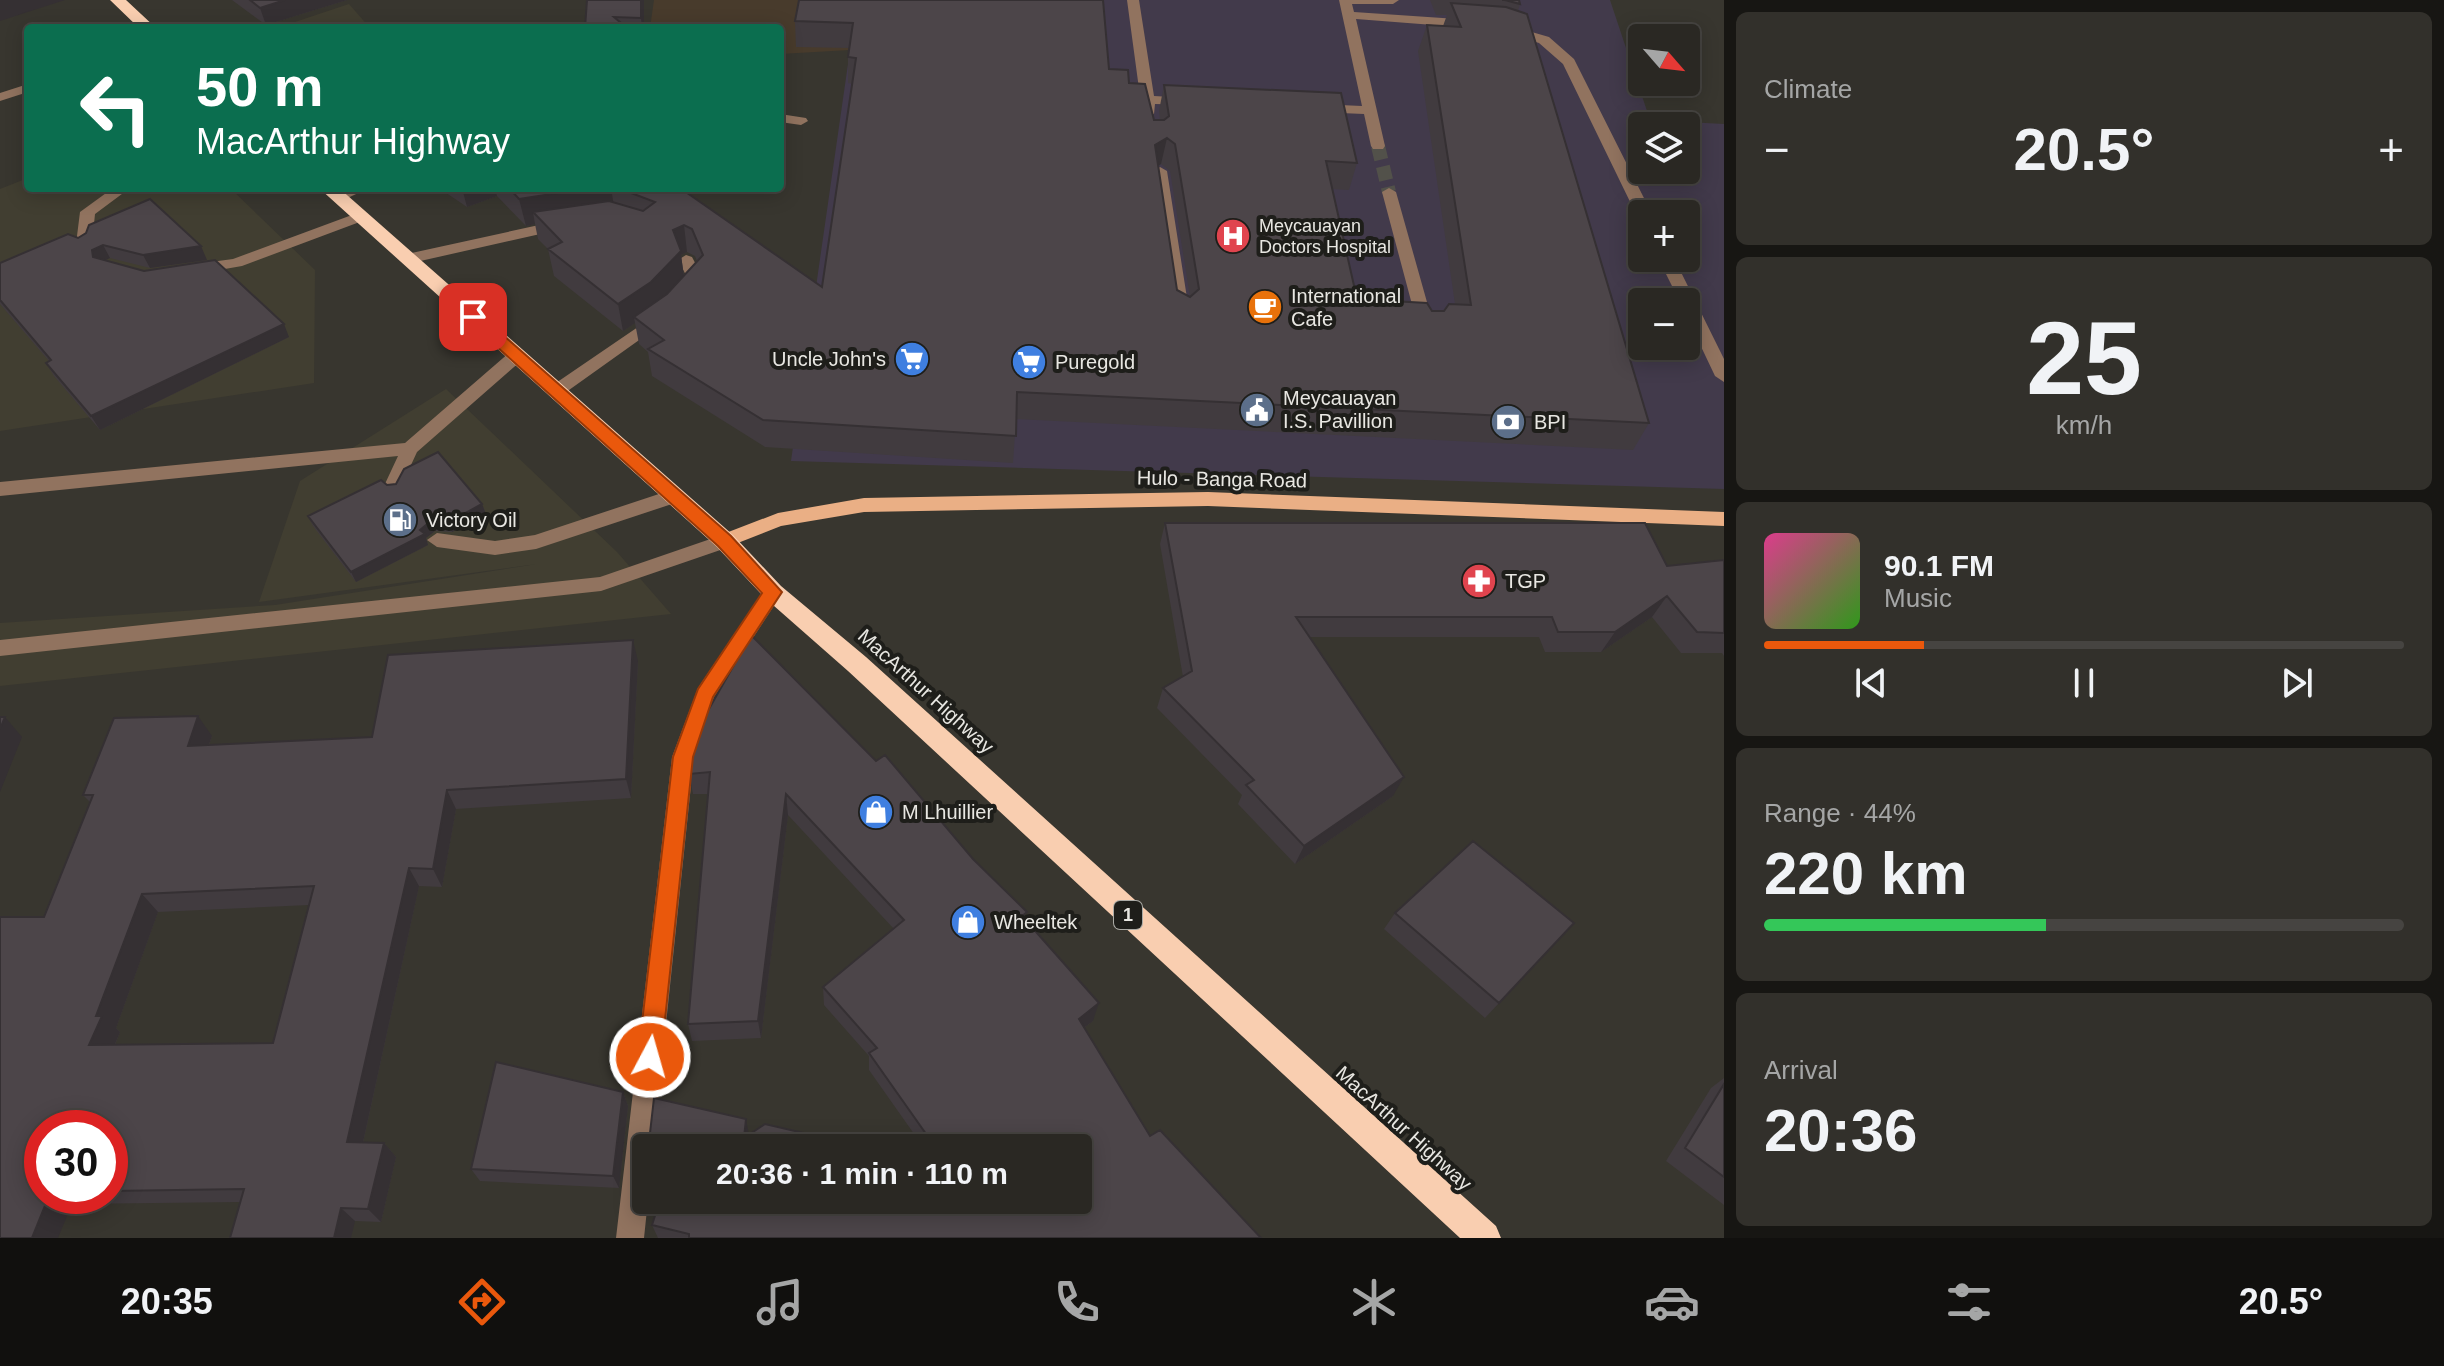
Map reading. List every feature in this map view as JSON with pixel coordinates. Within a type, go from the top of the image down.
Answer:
[{"type":"highway","points":[[117,0],[144,24]]},
{"type":"highway","name":"MacArthur Highway","points":[[333,193],[725,541],[773,592],[857,664],[1484,1238]]},
{"type":"main road","name":"Hulo - Banga Road","points":[[725,541],[778,520],[864,505],[1208,499],[1724,519]]},
{"type":"street","points":[[1133,0],[1151,127]]},
{"type":"street","points":[[1345,0],[1378,146]]},
{"type":"street","points":[[1352,0],[1393,0]]},
{"type":"street","points":[[1348,15],[1491,25],[1544,40],[1569,62],[1637,200]]},
{"type":"street","points":[[0,97],[24,89]]},
{"type":"street","points":[[1147,100],[1203,103]]},
{"type":"street","points":[[1307,108],[1369,110]]},
{"type":"street","points":[[784,119],[801,121]]},
{"type":"street","points":[[1160,171],[1182,317]]},
{"type":"street","points":[[84,244],[88,212],[117,192]]},
{"type":"street","points":[[1389,192],[1427,331]]},
{"type":"street","points":[[179,272],[236,263],[360,217]]},
{"type":"street","points":[[407,259],[575,224]]},
{"type":"street","points":[[556,391],[663,315],[696,280],[686,260]]},
{"type":"street","points":[[1673,272],[1724,376]]},
{"type":"street","points":[[393,486],[410,449],[516,356]]},
{"type":"street","points":[[0,489],[410,449]]},
{"type":"street","points":[[437,540],[495,548],[536,542],[674,496]]},
{"type":"street","points":[[0,648],[601,584],[725,541]]},
{"type":"street","points":[[630,1238],[683,757],[705,694],[773,592]]},
{"type":"shaded area","points":[[654,0],[1043,0],[850,50],[784,54],[784,24],[651,24]]},
{"type":"shaded area","name":"Meycauayan Doctors Hospital","points":[[1043,0],[1610,0],[1628,54],[1628,96],[1642,96],[1647,112],[1628,112],[1628,184],[1700,184],[1700,123],[1724,124],[1724,489],[791,461],[850,50]]},
{"type":"shaded area","points":[[349,4],[366,24],[289,24]]},
{"type":"shaded area","points":[[24,180],[24,192],[234,192],[315,270],[314,383],[0,431],[0,189]]},
{"type":"shaded area","points":[[446,389],[617,552],[671,614],[0,686],[0,623],[275,605],[537,564],[259,602],[300,481]]},
{"type":"building","points":[[250,0],[285,0],[260,8]]},
{"type":"building","points":[[587,0],[641,0],[641,18],[614,17],[622,24],[585,24]]},
{"type":"building","name":"Meycauayan Doctors Hospital","points":[[799,0],[1103,0],[1109,69],[1128,70],[1129,83],[1145,84],[1154,120],[1164,120],[1169,116],[1164,85],[1341,93],[1357,163],[1326,161],[1357,299],[1427,303],[1432,311],[1444,311],[1449,304],[1471,305],[1427,25],[1461,27],[1451,3],[1506,7],[1527,14],[1649,423],[1017,392],[1016,436],[763,420],[648,349],[664,340],[634,317],[667,294],[703,255],[692,229],[684,225],[673,230],[681,251],[651,282],[618,304],[548,249],[562,242],[533,212],[609,201],[643,211],[655,202],[629,192],[686,192],[822,287],[856,58],[848,57],[853,23],[795,21]],"holes":[[[1167,138],[1175,144],[1199,289],[1190,297],[1177,290],[1155,145]]]},
{"type":"building","points":[[513,192],[565,192],[519,199]]},
{"type":"building","points":[[150,199],[201,246],[143,255],[103,245],[92,250],[93,257],[144,271],[215,260],[284,324],[91,416],[46,363],[51,360],[0,300],[0,263],[68,234],[78,238],[86,233],[89,225]]},
{"type":"building","name":"Victory Oil","points":[[438,452],[482,504],[449,522],[432,520],[420,530],[425,534],[351,572],[308,516],[381,480],[387,485],[396,484],[404,469]]},
{"type":"building","points":[[1165,523],[1645,523],[1667,566],[1724,560],[1724,633],[1697,632],[1667,596],[1615,632],[1558,632],[1552,617],[1296,617],[1404,777],[1304,846],[1246,785],[1254,780],[1163,688],[1192,671]]},
{"type":"building","points":[[751,635],[876,761],[885,755],[973,859],[1027,912],[1022,916],[1099,1003],[1079,1019],[1150,1136],[1160,1130],[1261,1238],[689,1238],[689,1234],[652,1225],[656,1214],[1092,1214],[1092,1134],[926,1134],[869,1053],[877,1048],[823,987],[904,920],[786,794],[758,1021],[688,1024],[710,772],[689,774],[693,737]]},
{"type":"building","points":[[633,640],[626,779],[447,790],[433,869],[409,868],[347,1142],[384,1143],[368,1209],[341,1208],[334,1238],[230,1238],[244,1189],[128,1191],[128,1110],[24,1110],[24,1214],[42,1214],[32,1238],[0,1238],[0,917],[44,917],[93,795],[83,795],[114,718],[198,716],[188,746],[372,737],[388,655]],"holes":[[[314,886],[273,1043],[89,1045],[102,1016],[96,1016],[142,894]]]},
{"type":"building","points":[[1473,841],[1574,923],[1499,1003],[1395,913]]},
{"type":"building","points":[[496,1062],[623,1092],[613,1176],[471,1169]]},
{"type":"building","points":[[1724,1084],[1724,1177],[1685,1148]]},
{"type":"building","points":[[654,1098],[746,1119],[744,1134],[648,1134]]},
{"type":"building","points":[[765,1124],[808,1134],[750,1134]]},
{"type":"tunnel","points":[[1378,146],[1389,192]]},
{"type":"place","name":"Meycauayan Doctors Hospital","points":[[1233,236]]},
{"type":"place","name":"International Cafe","points":[[1265,307]]},
{"type":"place","name":"Uncle John's","points":[[912,359]]},
{"type":"place","name":"Puregold","points":[[1029,362]]},
{"type":"place","name":"Meycauayan I.S. Pavillion","points":[[1257,410]]},
{"type":"place","name":"BPI","points":[[1508,422]]},
{"type":"place","name":"Victory Oil","points":[[400,520]]},
{"type":"place","name":"TGP","points":[[1479,581]]},
{"type":"place","name":"M Lhuillier","points":[[876,812]]},
{"type":"place","name":"Wheeltek","points":[[968,922]]},
{"type":"route","points":[[473,317],[725,541],[773,592],[705,694],[683,757],[650,1057]]}]
